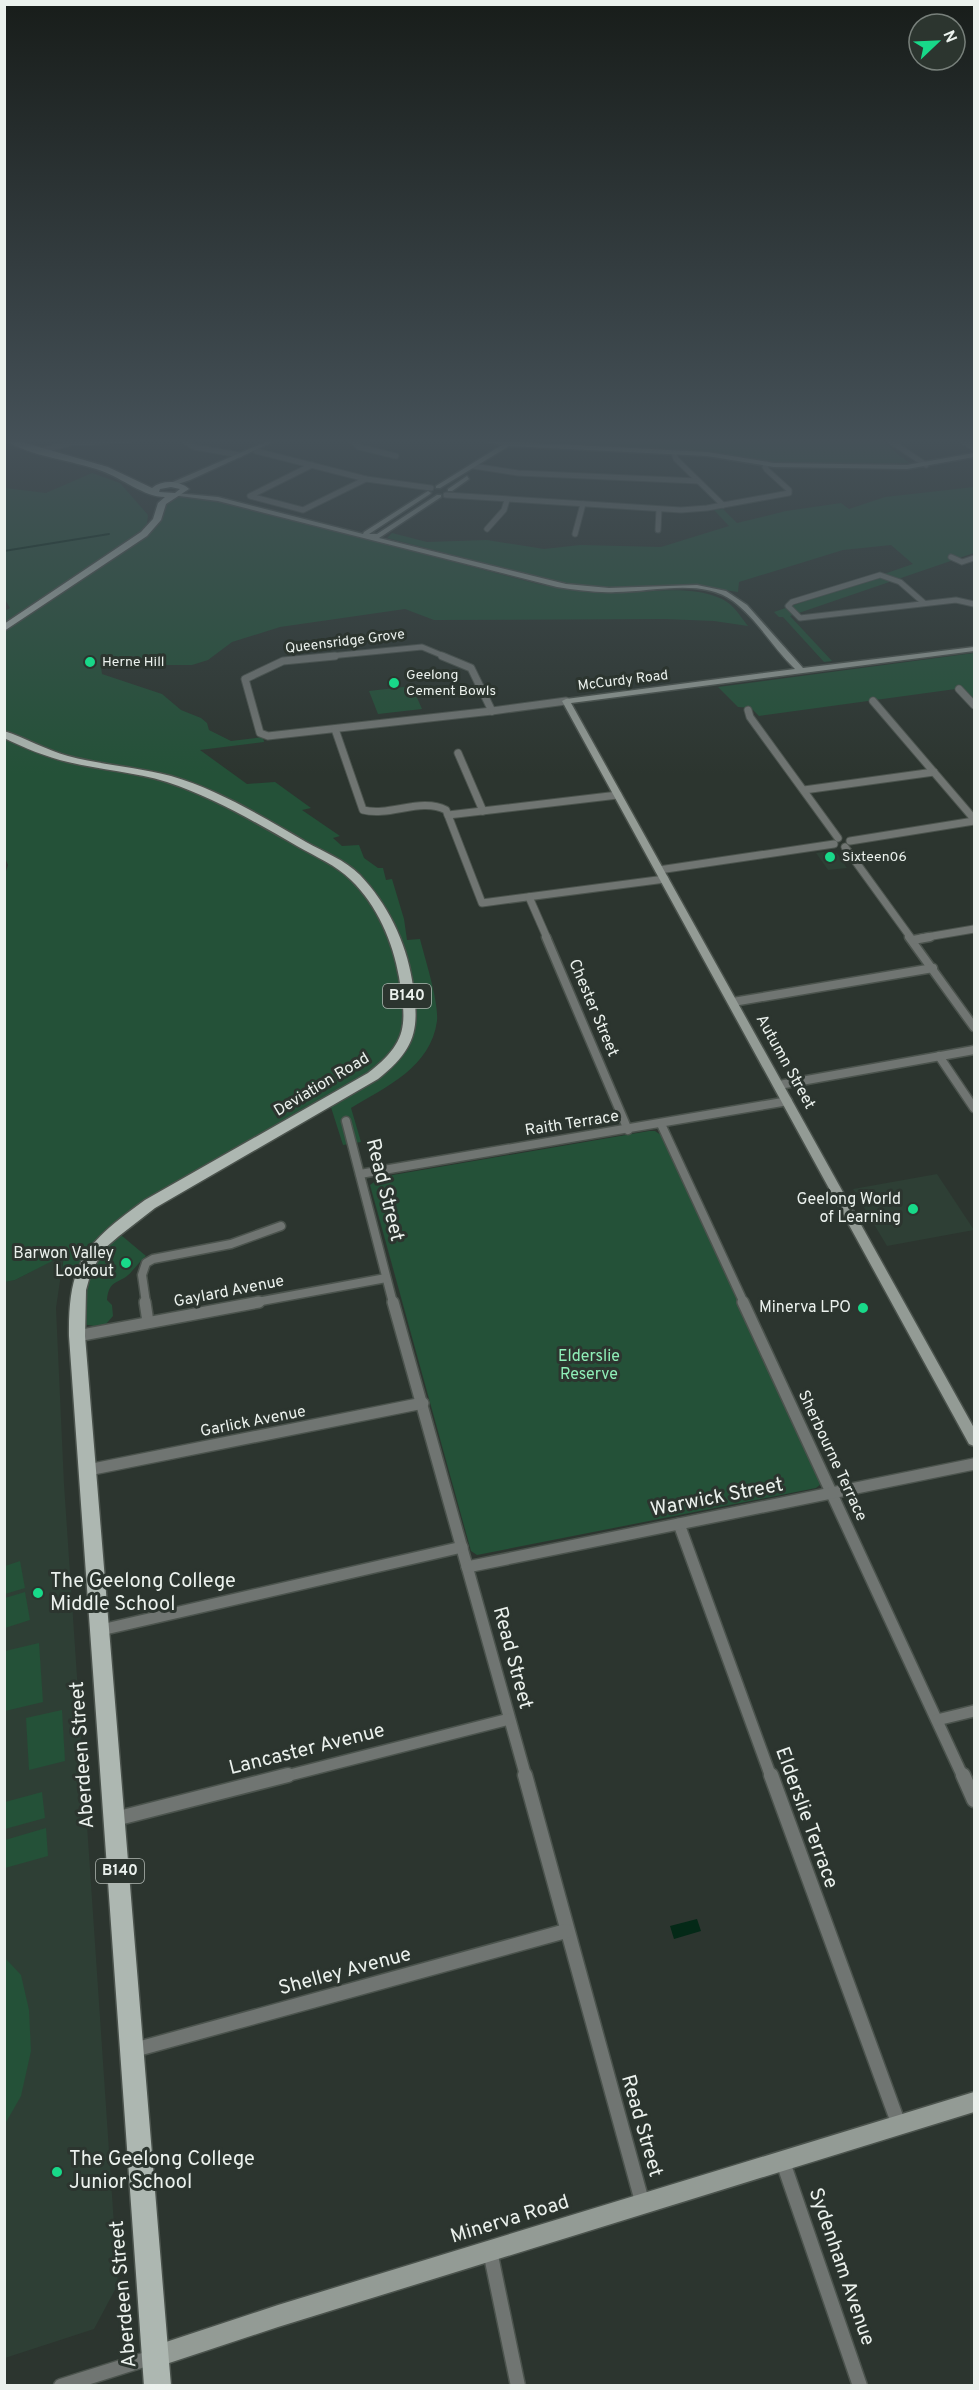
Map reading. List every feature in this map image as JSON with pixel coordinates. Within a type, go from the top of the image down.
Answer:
[{"type":"main road","points":[[4,628],[119,552]]},
{"type":"main road","name":"Deviation Road","points":[[4,734],[48,754],[146,773],[183,784],[221,801],[336,864],[354,876],[369,895],[392,934],[405,975],[410,1017],[405,1047],[373,1076],[150,1204],[104,1239],[88,1257],[80,1274],[77,1291],[77,1336]]},
{"type":"main road","name":"Aberdeen Street","points":[[77,1336],[134,2050],[158,2385]]},
{"type":"street","points":[[427,552],[572,587],[619,590],[696,588],[726,594],[745,608],[801,671]]},
{"type":"street","points":[[430,552],[476,564]]},
{"type":"street","points":[[951,557],[962,562]]},
{"type":"street","points":[[953,565],[975,558]]},
{"type":"street","points":[[924,603],[895,579],[876,574],[788,606],[800,618],[924,603],[963,600],[975,604]]},
{"type":"street","name":"Queensridge Grove","points":[[274,736],[260,734],[245,679],[283,660],[422,647],[471,668],[492,711]]},
{"type":"street","name":"McCurdy Road","points":[[274,736],[492,711],[975,649]]},
{"type":"street","points":[[959,689],[975,705]]},
{"type":"street","name":"Autumn Street","points":[[566,701],[975,1440]]},
{"type":"street","points":[[335,729],[363,810],[376,813],[442,807],[448,815],[482,903],[662,874],[836,841],[847,844],[975,820],[873,701]]},
{"type":"street","points":[[748,710],[750,717],[804,790],[836,841]]},
{"type":"street","points":[[458,753],[483,811]]},
{"type":"street","points":[[804,790],[934,772]]},
{"type":"street","points":[[448,815],[618,795]]},
{"type":"street","points":[[847,844],[975,1027]]},
{"type":"street","name":"Chester Street","points":[[529,897],[628,1130]]},
{"type":"street","points":[[913,940],[975,929]]},
{"type":"street","points":[[733,1002],[933,968]]},
{"type":"street","points":[[779,1085],[975,1050]]},
{"type":"street","points":[[939,1056],[975,1108]]},
{"type":"street","name":"Raith Terrace","points":[[360,1174],[788,1101]]},
{"type":"street","name":"Read Street","points":[[346,1121],[386,1278],[423,1403],[643,2205]]},
{"type":"street","name":"Sherbourne Terrace","points":[[661,1124],[975,1800]]},
{"type":"street","points":[[148,1322],[142,1275],[146,1263],[153,1259],[231,1244],[281,1226]]},
{"type":"street","name":"Gaylard Avenue","points":[[77,1336],[386,1278]]},
{"type":"street","name":"Garlick Avenue","points":[[88,1470],[423,1403]]},
{"type":"street","name":"Warwick Street","points":[[467,1567],[975,1464]]},
{"type":"street","name":"Elderslie Terrace","points":[[679,1524],[899,2125]]},
{"type":"street","points":[[101,1630],[462,1547]]},
{"type":"street","points":[[937,1720],[975,1711]]},
{"type":"street","name":"Lancaster Avenue","points":[[116,1819],[509,1719]]},
{"type":"street","name":"Shelley Avenue","points":[[134,2050],[566,1931]]},
{"type":"street","name":"Minerva Road","points":[[61,2385],[975,2102]]},
{"type":"street","name":"Sydenham Avenue","points":[[783,2162],[860,2385]]},
{"type":"street","points":[[490,2252],[518,2385]]},
{"type":"shaded area","points":[[829,851],[837,853],[847,868],[828,870],[816,853]]},
{"type":"shaded area","name":"Geelong World of Learning","points":[[937,1174],[974,1230],[887,1246],[853,1189]]},
{"type":"shaded area","points":[[64,1254],[56,1308],[64,1484],[118,2284],[94,2329],[5,2358],[4,1282],[15,1280]]},
{"type":"shaded area","points":[[697,1919],[701,1931],[674,1939],[670,1926]]},
{"type":"green space","points":[[4,552],[414,552],[542,585],[574,590],[621,593],[680,590],[709,594],[730,604],[748,626],[714,621],[665,619],[434,620],[405,609],[280,627],[232,642],[208,660],[192,665],[167,665],[132,656],[101,668],[102,674],[162,694],[181,710],[201,718],[207,723],[209,730],[231,741],[263,737],[264,742],[200,750],[247,784],[275,782],[311,808],[302,810],[340,836],[333,838],[342,846],[359,845],[364,858],[378,868],[383,868],[386,880],[392,879],[404,919],[407,940],[420,939],[434,992],[437,1021],[426,1051],[416,1063],[392,1083],[351,1108],[361,1142],[343,1145],[329,1101],[115,1230],[146,1256],[128,1275],[110,1288],[107,1300],[112,1305],[113,1316],[106,1324],[94,1326],[76,1323],[82,1268],[62,1271],[64,1255],[15,1280],[5,1282],[4,877],[8,865],[5,858],[4,611],[10,608],[4,598]]},
{"type":"green space","points":[[439,552],[838,552],[739,582],[738,592],[702,587],[609,589],[573,586]]},
{"type":"green space","points":[[899,552],[974,552],[790,616],[832,661],[824,662],[783,617],[779,617],[774,612],[913,564]]},
{"type":"green space","points":[[974,653],[974,700],[963,688],[759,716],[751,708],[738,707],[718,687]]},
{"type":"green space","points":[[412,686],[422,709],[378,714],[369,691]]},
{"type":"green space","name":"Elderslie Reserve","points":[[655,1131],[664,1137],[821,1484],[816,1488],[477,1555],[471,1551],[370,1185],[381,1177]]},
{"type":"green space","points":[[20,1561],[25,1588],[5,1594],[5,1566]]},
{"type":"green space","points":[[25,1592],[30,1620],[5,1628],[5,1598]]},
{"type":"green space","points":[[39,1643],[43,1702],[5,1711],[5,1651]]},
{"type":"green space","points":[[62,1710],[65,1761],[29,1770],[26,1718]]},
{"type":"green space","points":[[42,1792],[45,1818],[5,1829],[5,1802]]},
{"type":"green space","points":[[46,1828],[48,1856],[5,1868],[5,1840]]},
{"type":"green space","points":[[5,1958],[21,1975],[29,2010],[31,2051],[21,2096],[5,2124]]},
{"type":"place","name":"Herne Hill","points":[[90,662]]},
{"type":"place","name":"Geelong Cement Bowls","points":[[394,683]]},
{"type":"place","name":"Sixteen06","points":[[830,857]]},
{"type":"place","name":"Geelong World of Learning","points":[[913,1209]]},
{"type":"place","name":"Barwon Valley Lookout","points":[[126,1263]]},
{"type":"place","name":"Minerva LPO","points":[[863,1308]]},
{"type":"place","name":"The Geelong College Middle School","points":[[38,1593]]},
{"type":"place","name":"The Geelong College Junior School","points":[[57,2172]]}]
